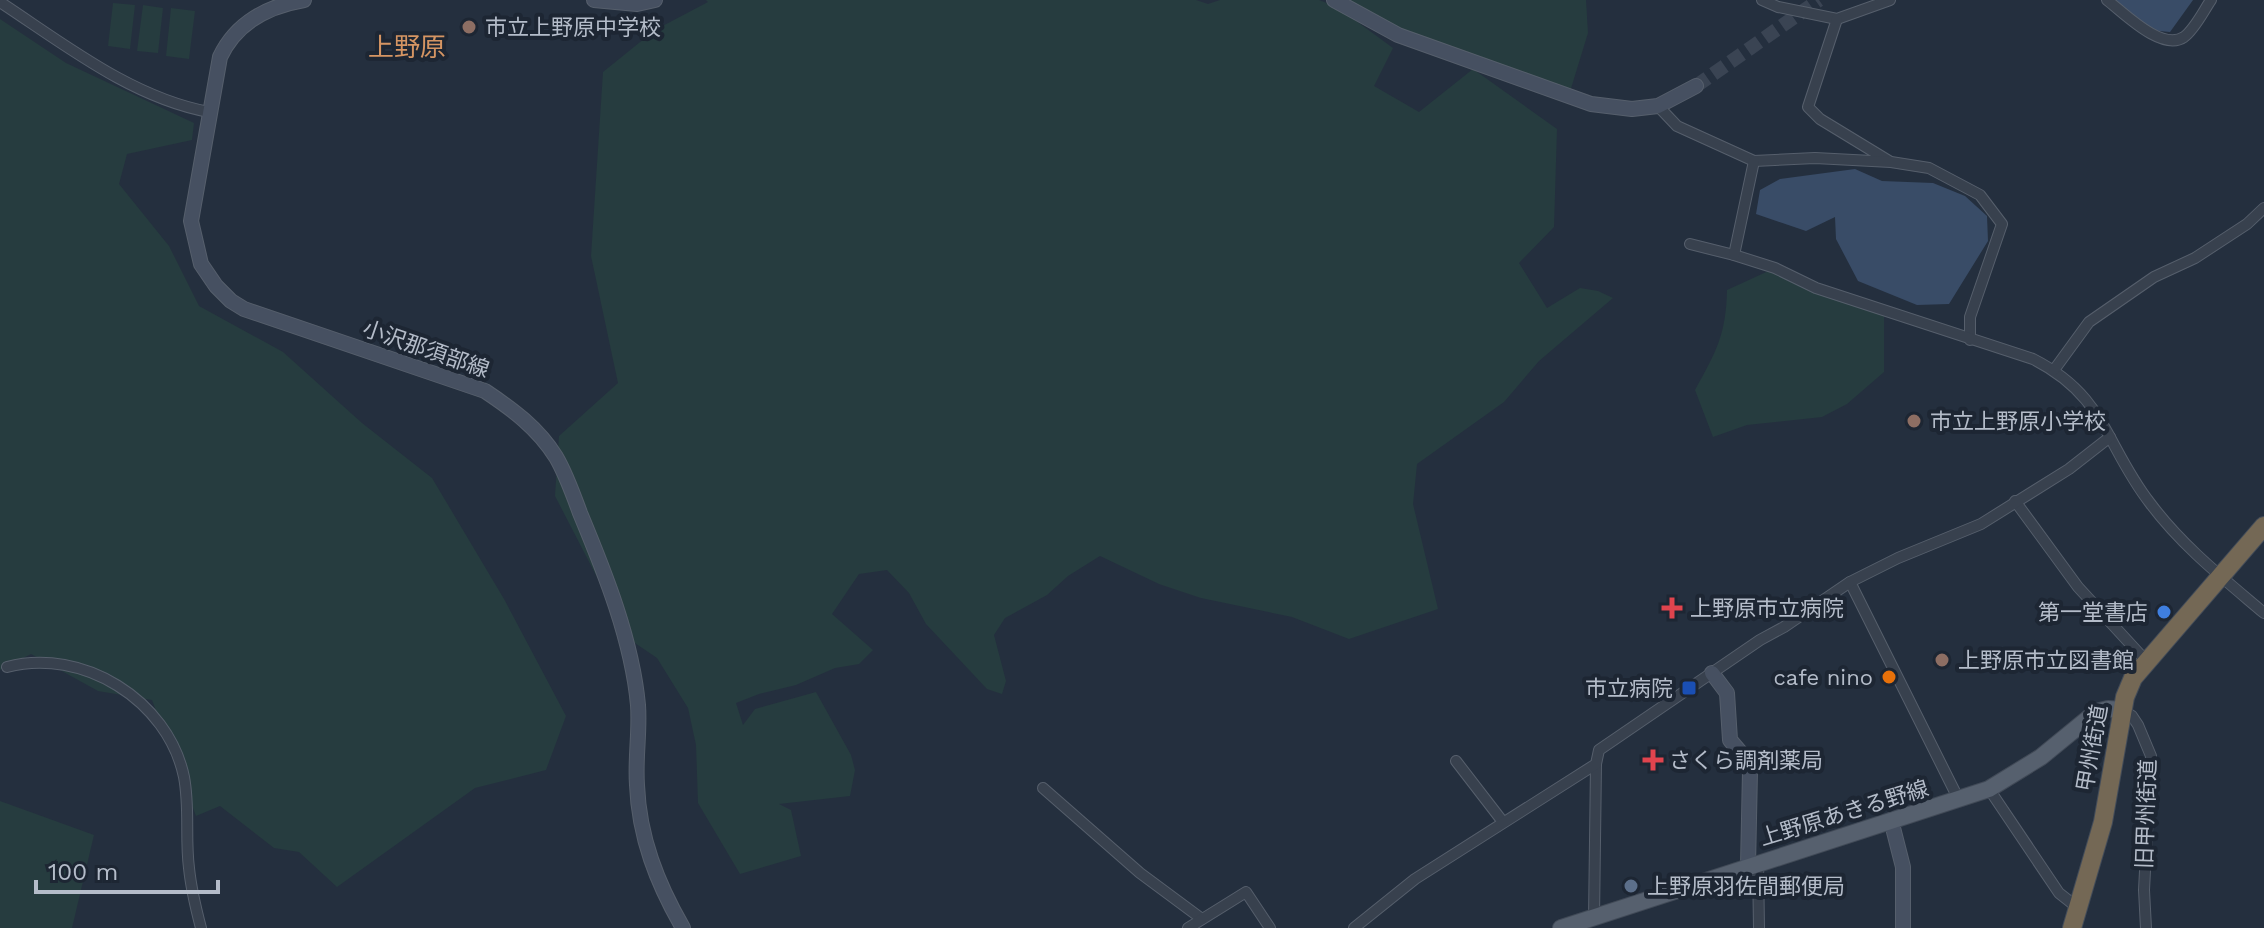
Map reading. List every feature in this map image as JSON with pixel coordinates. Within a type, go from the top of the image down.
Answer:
[{"type":"highway","name":"甲州街道","points":[[2072,928],[2103,822],[2123,710],[2133,678],[2264,526]]},
{"type":"main road","name":"上野原あきる野線","points":[[1561,928],[1989,789],[2041,757],[2096,712],[2123,710]]},
{"type":"street","name":"小沢那須部線","points":[[304,0],[260,13],[227,42],[220,57],[191,221],[201,264],[216,286],[244,309],[485,391],[518,413],[556,457],[601,566],[630,657],[638,706],[637,784],[642,833],[662,892],[683,928]]},
{"type":"street","points":[[594,0],[618,4],[655,0]]},
{"type":"street","points":[[1334,0],[1398,35],[1591,104],[1622,109],[1658,106],[1696,86]]},
{"type":"street","points":[[1762,0],[1778,7],[1837,19],[1890,0]]},
{"type":"street","points":[[2107,0],[2151,34],[2169,41],[2184,36],[2211,0]]},
{"type":"street","points":[[0,2],[124,80],[185,107],[209,112]]},
{"type":"street","points":[[1837,19],[1808,107],[1820,119],[1891,162]]},
{"type":"street","points":[[1658,106],[1677,126],[1754,161],[1815,158],[1891,162],[1929,168],[1980,195],[2002,224],[1970,317],[1970,340]]},
{"type":"street","points":[[1734,255],[1754,161]]},
{"type":"street","points":[[2054,370],[2089,322],[2154,277],[2195,258],[2247,224],[2264,208]]},
{"type":"street","points":[[1690,244],[1775,268],[1816,288],[2033,359],[2054,370],[2084,395],[2110,437],[2126,471],[2178,537],[2264,613]]},
{"type":"street","points":[[1594,918],[1596,764],[1599,750],[1850,582],[1898,558],[1981,524],[2069,469],[2110,437]]},
{"type":"street","points":[[2015,501],[2078,587],[2146,661]]},
{"type":"street","points":[[1850,582],[1959,800]]},
{"type":"street","points":[[7,667],[34,662],[87,670],[129,692],[164,732],[184,774],[190,817],[188,867],[201,928]]},
{"type":"street","points":[[1712,673],[1727,693],[1730,740],[1747,760],[1750,771],[1759,928]]},
{"type":"street","name":"旧甲州街道","points":[[2123,710],[2138,725],[2151,756],[2144,890],[2146,928]]},
{"type":"street","points":[[1456,761],[1503,822]]},
{"type":"street","points":[[1354,928],[1415,879],[1596,764]]},
{"type":"street","points":[[1043,788],[1140,873],[1202,919]]},
{"type":"street","points":[[1989,789],[2059,893],[2078,908]]},
{"type":"street","points":[[1891,820],[1903,867],[1903,928]]},
{"type":"street","points":[[1188,928],[1246,892],[1270,928]]},
{"type":"green space","points":[[706,0],[1196,0],[1208,4],[1220,0],[1319,0],[1337,7],[1393,48],[1374,86],[1419,112],[1473,69],[1557,129],[1554,227],[1519,263],[1547,308],[1580,288],[1613,298],[1539,361],[1504,402],[1417,464],[1413,504],[1438,609],[1349,639],[1292,617],[1201,598],[1159,584],[1100,556],[1068,576],[1047,595],[1005,618],[994,635],[1006,681],[1002,694],[987,689],[926,624],[909,593],[887,570],[859,574],[832,614],[873,650],[859,664],[835,668],[796,685],[736,703],[743,725],[755,709],[816,692],[851,755],[855,770],[850,796],[779,804],[791,810],[801,856],[740,874],[698,803],[696,745],[688,708],[657,658],[629,639],[555,496],[559,436],[618,383],[591,256],[603,72],[655,30],[708,2]]},
{"type":"green space","points":[[1334,0],[1586,0],[1588,33],[1569,95],[1398,35]]},
{"type":"green space","points":[[113,3],[135,5],[130,49],[108,46]]},
{"type":"green space","points":[[143,5],[163,8],[158,53],[137,51]]},
{"type":"green space","points":[[171,8],[195,11],[189,59],[166,56]]},
{"type":"green space","points":[[0,19],[66,63],[194,123],[192,140],[127,154],[119,184],[169,246],[199,306],[283,352],[362,423],[432,478],[504,599],[566,716],[546,770],[475,788],[337,887],[299,852],[274,848],[220,806],[196,816],[152,700],[98,691],[31,654],[0,670]]},
{"type":"green space","points":[[1775,268],[1884,311],[1884,372],[1847,404],[1822,417],[1747,425],[1713,437],[1695,390],[1718,343],[1725,319],[1727,290]]},
{"type":"green space","points":[[0,801],[94,835],[72,928],[0,928]]},
{"type":"water","points":[[2115,0],[2193,0],[2170,32],[2139,29]]},
{"type":"water","points":[[1855,169],[1882,181],[1933,183],[1965,196],[1987,216],[1988,241],[1949,304],[1917,305],[1858,281],[1836,239],[1835,217],[1806,231],[1756,214],[1760,190],[1780,179]]},
{"type":"tunnel","points":[[1696,86],[1819,0]]},
{"type":"place","name":"市立上野原中学校","points":[[469,27]]},
{"type":"place","name":"市立上野原小学校","points":[[1914,421]]},
{"type":"place","name":"上野原市立病院","points":[[1672,608]]},
{"type":"place","name":"第一堂書店","points":[[2164,612]]},
{"type":"place","name":"上野原市立図書館","points":[[1942,660]]},
{"type":"place","name":"cafe nino","points":[[1889,677]]},
{"type":"place","name":"市立病院","points":[[1689,688]]},
{"type":"place","name":"さくら調剤薬局","points":[[1653,760]]},
{"type":"place","name":"上野原羽佐間郵便局","points":[[1631,886]]},
{"type":"district","name":"上野原","points":[[407,47]]}]
